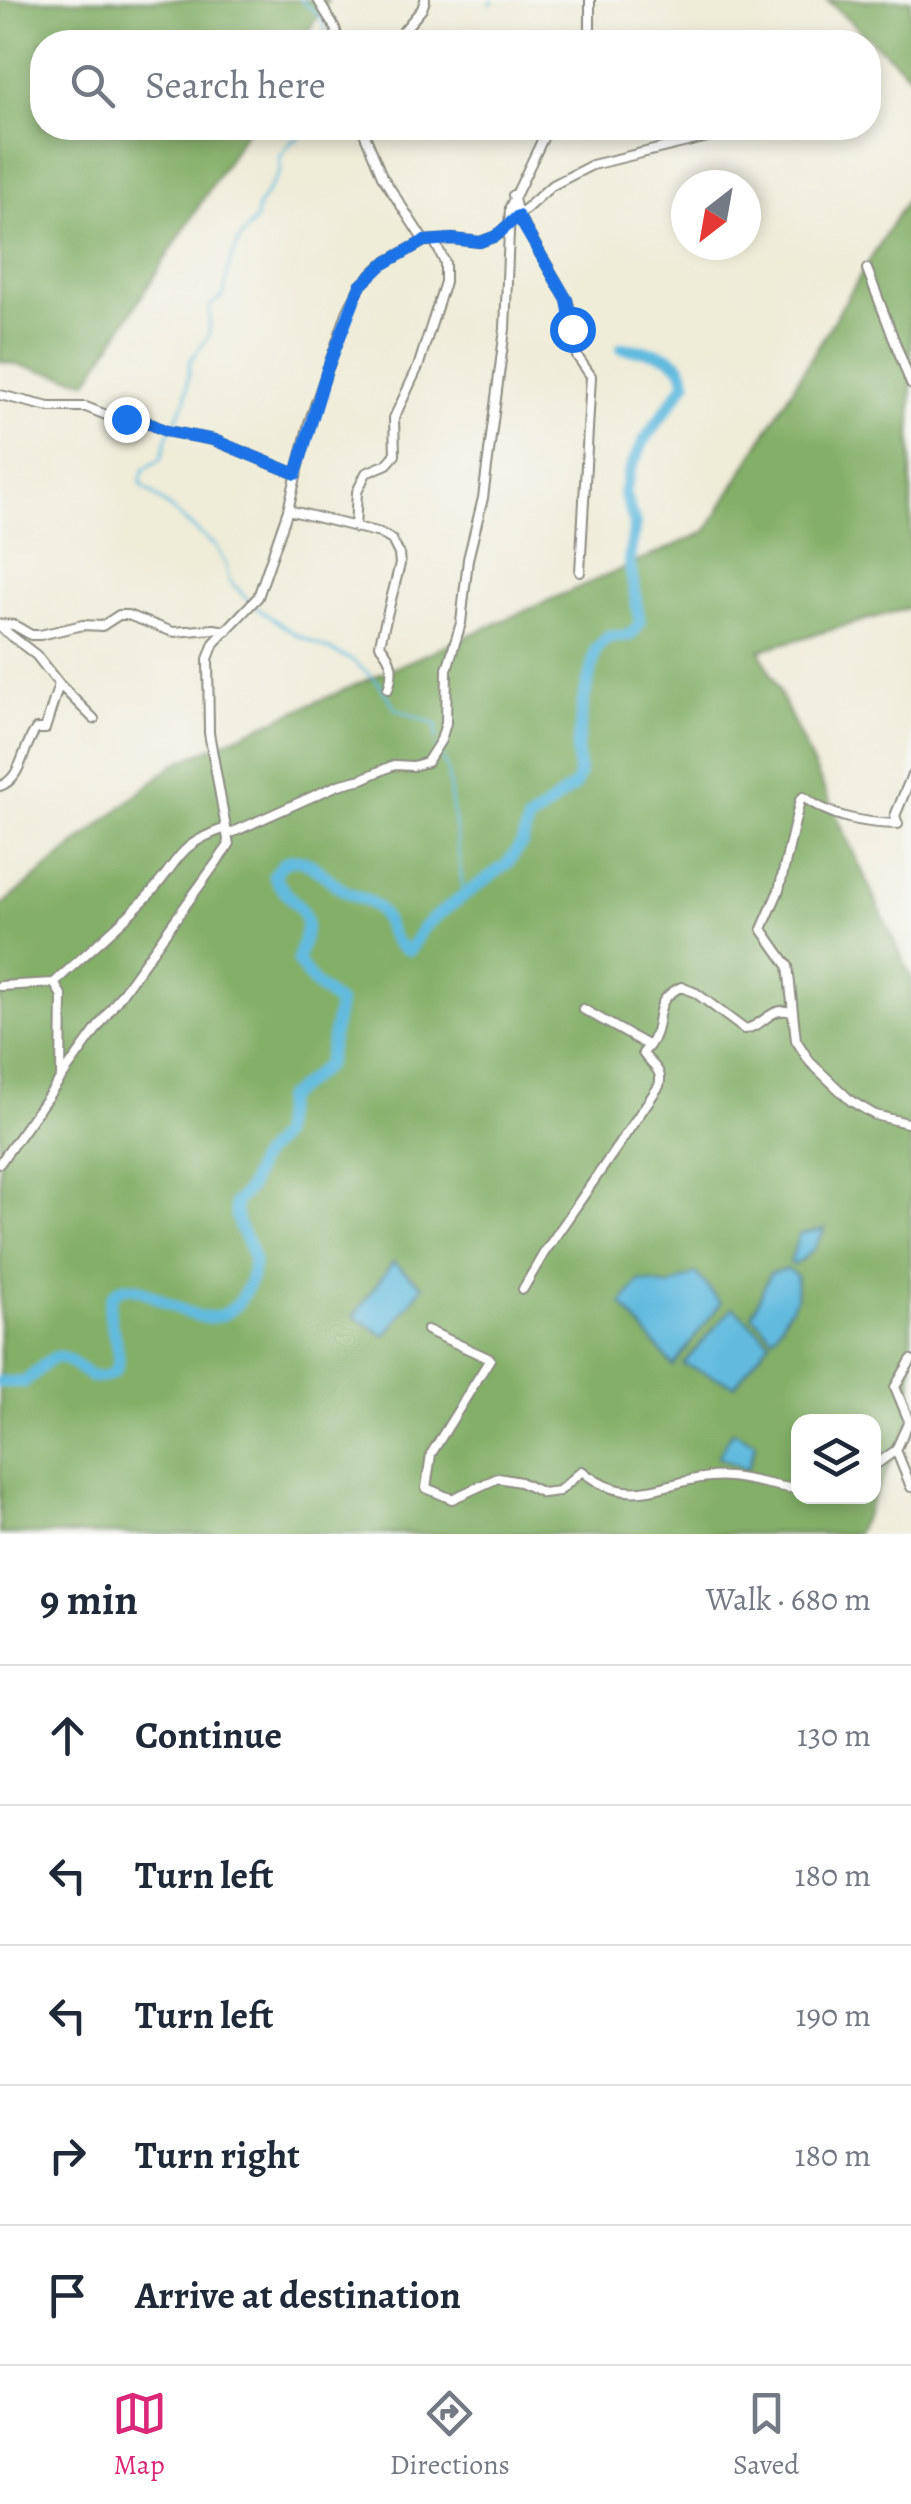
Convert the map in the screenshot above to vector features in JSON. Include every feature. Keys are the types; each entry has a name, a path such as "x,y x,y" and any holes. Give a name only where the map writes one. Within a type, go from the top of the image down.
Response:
{"street":[{"path":"318,0 336,30"},
{"path":"404,30 425,0"},
{"path":"590,0 590,30"},
{"path":"367,140 382,176 424,241"},
{"path":"0,986 54,983 148,896 179,853 202,836 227,831 394,764 413,766 427,762 446,723 447,669 461,623 468,559 484,498 506,329 513,195 542,140"},
{"path":"0,1163 229,845 209,733 208,659 214,643 258,597 288,510 309,423 360,286 382,265 424,241 480,242 496,236 551,186 592,165 695,140"},
{"path":"514,219 567,300 572,315 572,342 591,376 580,572"},
{"path":"355,528 357,492 366,473 387,464 395,455 394,418 418,368 446,282 445,263 434,240"},
{"path":"868,269 911,384"},
{"path":"0,396 144,421 166,431 214,440 296,474"},
{"path":"288,510 388,536 399,554 398,579 380,638 393,670 388,689"},
{"path":"0,625 14,624 31,635 40,635 84,625 102,626 128,614 173,632 227,631"},
{"path":"0,625 36,654 58,684 94,719"},
{"path":"0,786 8,784 18,773 22,754 36,730 45,729 58,684"},
{"path":"898,824 894,816 911,777"},
{"path":"911,828 860,822 800,800 779,890 762,930 788,966 796,1040 810,1062 851,1101 875,1115 911,1124"},
{"path":"54,983 62,996 61,1076"},
{"path":"523,1290 659,1086 662,1076 643,1053 658,1032 660,1005 681,987 696,993 744,1029 775,1012 790,1012"},
{"path":"583,1009 649,1046"},
{"path":"427,1330 490,1359 431,1454 426,1488 436,1493 452,1499 498,1478 543,1492 559,1490 582,1471 598,1484 626,1494 683,1481 729,1477 791,1488"},
{"path":"881,1461 896,1450 908,1422 896,1387 911,1360"},
{"path":"896,1450 911,1486"}],"green space":[{"path":"0,0 328,0 309,30 30,30 30,140 240,140 88,381 0,361"},
{"path":"827,0 911,0 911,76 881,49 881,30 860,30"},
{"path":"911,192 911,607 760,650 911,977 911,1420 881,1482 881,1414 791,1414 791,1504 870,1504 856,1534 0,1534 0,907 174,764 706,532"}],"water":[{"path":"825,1229 813,1250 795,1265 790,1263 799,1234"},
{"path":"393,1262 423,1286 385,1336 354,1316"},
{"path":"787,1269 797,1276 796,1298 773,1337 752,1315 770,1273"},
{"path":"696,1273 721,1303 673,1366 622,1304 639,1281 670,1286"},
{"path":"733,1307 770,1341 735,1385 683,1364"},
{"path":"732,1431 756,1443 747,1470 718,1457"}],"waterway":[{"path":"300,0 320,17 325,30"},
{"path":"490,5 493,0"},
{"path":"249,601 229,580 216,547 141,484 141,478 146,468 161,459 186,399 190,361 209,336 210,306 224,295 229,265 240,239 256,219 258,206 280,172 280,157 294,140"},
{"path":"0,1382 25,1382 57,1357 92,1377 109,1375 117,1368 110,1314 110,1301 117,1291 130,1287 181,1310 218,1316 235,1307 249,1283 253,1259 239,1226 235,1203 249,1188 258,1161 280,1136 285,1099 327,1065 339,1004 315,984 298,962 306,922 301,909 274,875 282,865 291,860 308,863 343,890 370,903 378,909 397,943 410,950 435,917 507,864 522,843 528,822 575,785 579,776 577,748 583,703 596,649 608,637 631,635 640,623 629,560 635,524 624,493 630,470 644,441 686,382 671,358 622,348"},
{"path":"255,607 297,635 352,660 378,682 396,709 437,725 436,740"},
{"path":"437,748 447,769 464,897"}],"route":[{"path":"126,419 214,440 296,474 327,370 360,286 382,265 424,241 480,242 496,236 518,216 567,300 572,329"}]}
